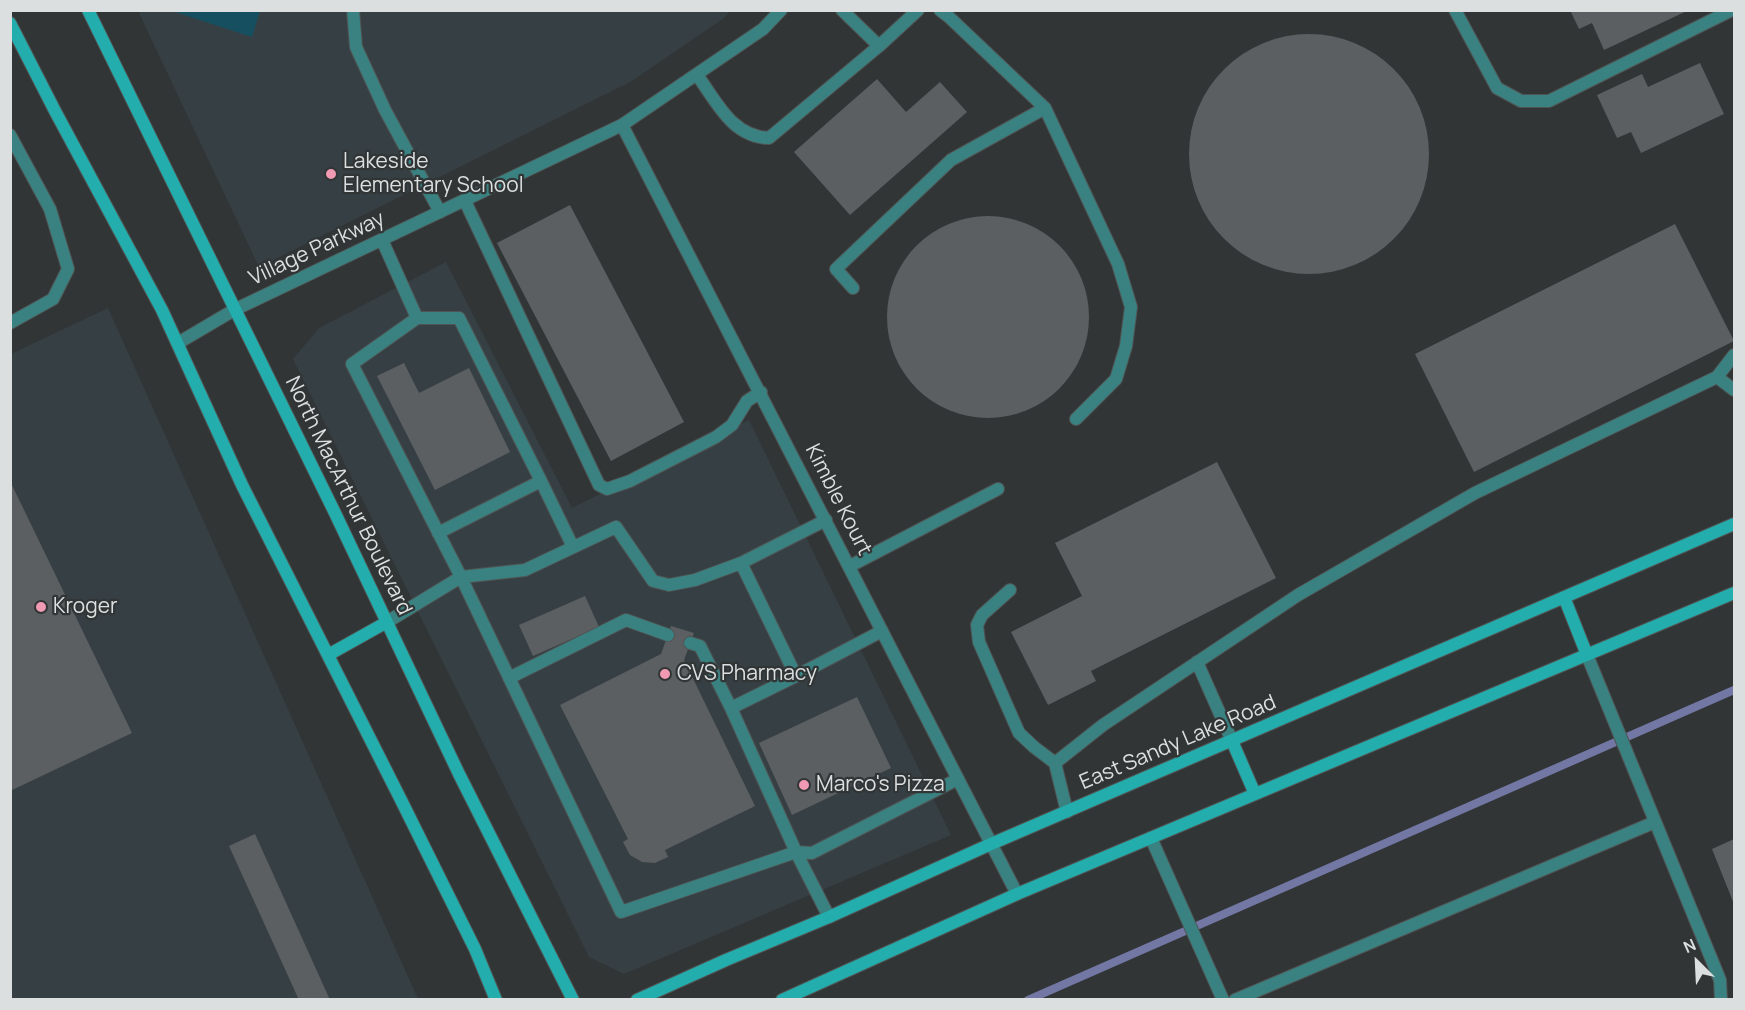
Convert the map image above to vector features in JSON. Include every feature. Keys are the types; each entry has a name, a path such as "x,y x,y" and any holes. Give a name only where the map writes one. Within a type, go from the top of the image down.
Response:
{"main road":[{"name":"North MacArthur Boulevard","path":"88,10 459,774 573,999"},
{"path":"10,23 178,343 242,485 470,939 496,999"},
{"name":"East Sandy Lake Road","path":"637,999 1734,524"},
{"path":"782,999 1017,894 1734,593"},
{"path":"1564,597 1587,656"},
{"path":"328,655 387,622"},
{"path":"1232,741 1255,794"}],"street":[{"path":"353,10 357,47 385,110 440,212"},
{"path":"842,10 879,46"},
{"path":"697,75 735,127 756,137 769,138 879,46 918,10"},
{"path":"940,10 1045,108 1118,264 1131,307 1126,346 1116,379 1076,419"},
{"path":"1455,10 1497,88 1521,101 1549,101 1732,10"},
{"name":"Village Parkway","path":"178,343 234,310 622,125 763,29 780,11"},
{"path":"853,288 836,269 951,160 1045,108"},
{"name":"Kimble Kourt","path":"622,125 1017,894"},
{"path":"10,135 50,209 68,269 53,299 10,323"},
{"path":"465,201 599,485 607,489 630,481 716,437 732,425 747,401 761,392"},
{"path":"382,240 417,318"},
{"path":"573,547 459,318 417,318 352,364 461,577 621,912 796,852 812,853 958,779"},
{"path":"1055,763 1103,725 1299,595 1475,493 1717,376 1734,355"},
{"path":"1717,376 1734,390"},
{"path":"438,533 541,481"},
{"path":"850,566 998,489"},
{"path":"387,622 461,577 525,570 616,527 653,581 669,585 695,580 741,563 826,520"},
{"path":"741,563 796,676"},
{"path":"1010,590 982,615 977,625 979,642 1019,733 1055,763 1067,812"},
{"path":"508,678 626,620 668,635"},
{"path":"731,708 882,631"},
{"path":"690,643 700,646 731,708 796,852 829,917"},
{"path":"1587,656 1720,980 1721,999"},
{"path":"1197,662 1232,741"},
{"path":"1235,999 1655,822"},
{"path":"1151,838 1223,999"}],"shaded area":[{"name":"Lakeside Elementary School","path":"138,11 730,11 724,18 632,81 259,267"},
{"path":"172,11 260,11 252,37"},
{"path":"446,262 572,508 749,420 951,835 624,974 589,957 293,359 319,328"},
{"path":"108,308 418,999 11,1000 11,354"}],"building":[{"path":"1570,10 1689,10 1604,50 1592,23 1579,29"},
{"path":"1297,34 1321,34 1344,39 1366,48 1394,69 1409,87 1420,108 1427,131 1429,154 1427,177 1420,200 1409,221 1394,239 1366,260 1344,269 1321,274 1297,274 1274,269 1252,260 1233,247 1216,230 1203,211 1194,189 1189,166 1189,142 1194,119 1203,97 1216,78 1233,61 1252,48 1274,39"},
{"path":"1700,63 1724,114 1641,153 1631,132 1617,138 1597,95 1642,74 1648,87"},
{"path":"877,79 906,112 940,82 967,112 850,215 794,152"},
{"path":"570,205 684,422 611,461 497,243"},
{"path":"978,216 998,216 1017,220 1036,228 1066,253 1077,269 1085,288 1089,317 1085,346 1077,365 1052,395 1036,406 1017,414 998,418 978,418 959,414 940,406 910,381 899,365 891,346 887,327 887,307 891,288 899,269 924,239 940,228 959,220"},
{"path":"1675,224 1734,341 1474,472 1415,354"},
{"path":"404,363 419,393 469,368 510,452 435,490 377,376"},
{"path":"1217,462 1276,578 1091,671 1096,681 1048,705 1011,632 1082,596 1055,543"},
{"name":"Kroger","path":"10,481 132,733 10,791"},
{"path":"585,596 599,627 533,656 519,625"},
{"name":"CVS Pharmacy","path":"671,626 694,633 684,660 755,806 665,850 668,857 655,863 642,862 630,855 623,842 628,839 560,705 661,654"},
{"path":"857,697 891,768 792,815 759,743"},
{"path":"255,834 330,1000 299,1000 229,846"},
{"path":"1734,839 1734,904 1712,849"}],"waterway":[{"path":"1028,1000 1734,690"}],"place":[{"name":"Lakeside Elementary School","path":"331,174"},
{"name":"Kroger","path":"41,607"},
{"name":"CVS Pharmacy","path":"665,674"},
{"name":"Marco's Pizza","path":"804,785"}]}
